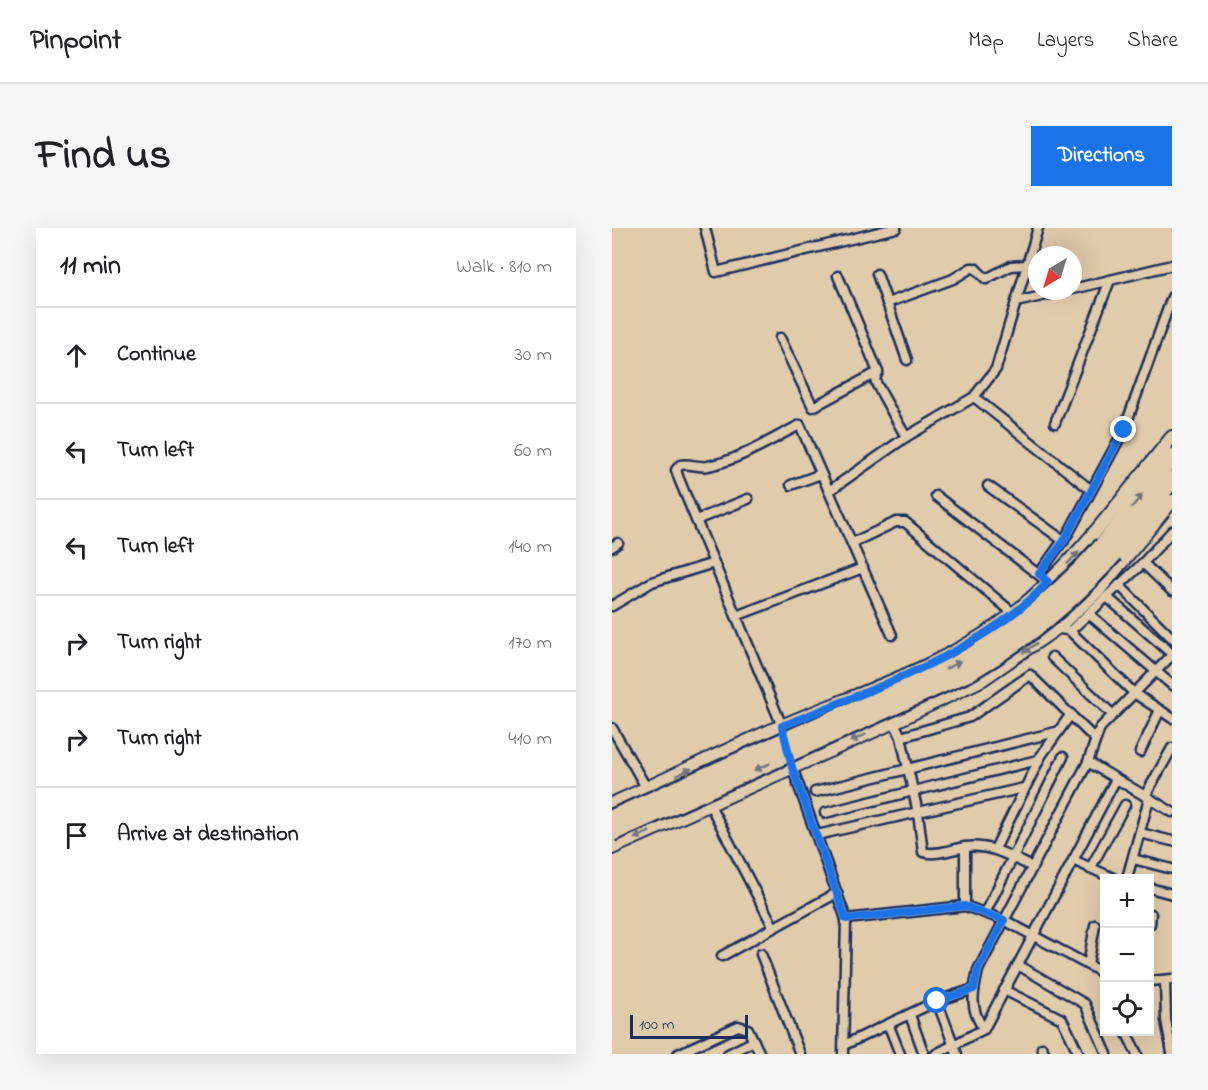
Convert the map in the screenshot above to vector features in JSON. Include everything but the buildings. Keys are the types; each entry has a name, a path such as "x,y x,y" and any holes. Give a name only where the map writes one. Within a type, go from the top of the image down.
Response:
{"highway":[{"path":"612,818 940,672 982,649 1029,617 1073,578 1103,545 1172,458"},
{"path":"612,833 946,685 990,661 1040,626 1083,588 1114,554 1172,480"}],"street":[{"path":"705,228 716,272 897,228"},
{"path":"829,491 906,437 974,397 996,369 1038,228"},
{"path":"887,303 953,279 971,268 975,268 986,279 1011,266 1027,265"},
{"path":"1082,287 1172,265"},
{"path":"877,274 907,360"},
{"path":"838,276 878,372 875,379 877,386 906,437"},
{"path":"1055,423 1110,280"},
{"path":"1044,578 1124,430 1172,297"},
{"path":"1016,302 1028,299"},
{"path":"780,338 813,407 878,372"},
{"path":"974,397 1092,490"},
{"path":"892,634 800,424 756,448 706,467 694,464 680,465 676,470 782,726 792,767 846,919 843,1050 937,1001 974,989"},
{"path":"612,804 782,726 925,665 1013,613 1044,578 1084,546 1172,437"},
{"path":"791,485 821,474"},
{"path":"988,486 1064,541"},
{"path":"936,496 1044,578"},
{"path":"696,520 748,499"},
{"path":"612,848 894,722 983,679 1057,628 1099,590 1172,501"},
{"path":"852,543 896,522 905,522 1013,613"},
{"path":"1070,632 1143,563 1172,531"},
{"path":"1165,538 1172,545"},
{"path":"612,606 652,582 714,563"},
{"path":"1143,563 1172,591"},
{"path":"736,616 863,568"},
{"path":"1119,585 1172,638"},
{"path":"984,1029 973,1012 978,970 1088,762 1100,728 1172,654 1107,597"},
{"path":"1089,614 1172,685"},
{"path":"1057,628 1070,632 1134,693 1172,718"},
{"path":"1052,657 1113,715"},
{"path":"901,737 970,717 1030,675 1095,739"},
{"path":"1140,752 1160,710"},
{"path":"995,849 1041,757 1056,732 1071,714"},
{"path":"894,722 901,737 918,813 923,852 930,854 965,847 995,849 1032,867"},
{"path":"612,728 647,789"},
{"path":"815,792 1056,732"},
{"path":"1128,874 1147,797 1172,748"},
{"path":"825,813 1038,760 1041,757"},
{"path":"985,913 1063,757"},
{"path":"1088,762 1172,812"},
{"path":"936,1054 955,1050 984,1029 1116,779"},
{"path":"817,835 1024,788"},
{"path":"710,805 774,928"},
{"path":"1090,869 1125,805"},
{"path":"1140,833 1172,841"},
{"path":"965,847 965,906"},
{"path":"1133,859 1172,869"},
{"path":"1073,860 1102,874"},
{"path":"1154,889 1172,894"},
{"path":"722,956 837,893"},
{"path":"846,919 965,906 1004,920 1100,972"},
{"path":"1088,965 1095,925"},
{"path":"761,954 800,1054"},
{"path":"1018,965 1085,1004 1107,1054"},
{"path":"1154,980 1170,977 1166,1020 1172,1053"},
{"path":"1004,990 1062,1019 1079,1054"},
{"path":"937,1001 955,1050"},
{"path":"910,1015 924,1054"},
{"path":"678,1054 738,1026 748,1029 760,1054"},
{"path":"889,1026 900,1054"},
{"path":"1128,1036 1137,1054"},
{"path":"728,1054 754,1041"}],"route":[{"path":"937,1001 974,989 978,970 1004,920 965,906 846,919 792,767 782,726 925,665 1000,623 1045,586 1048,582 1039,574 1064,541 1124,430"}]}
